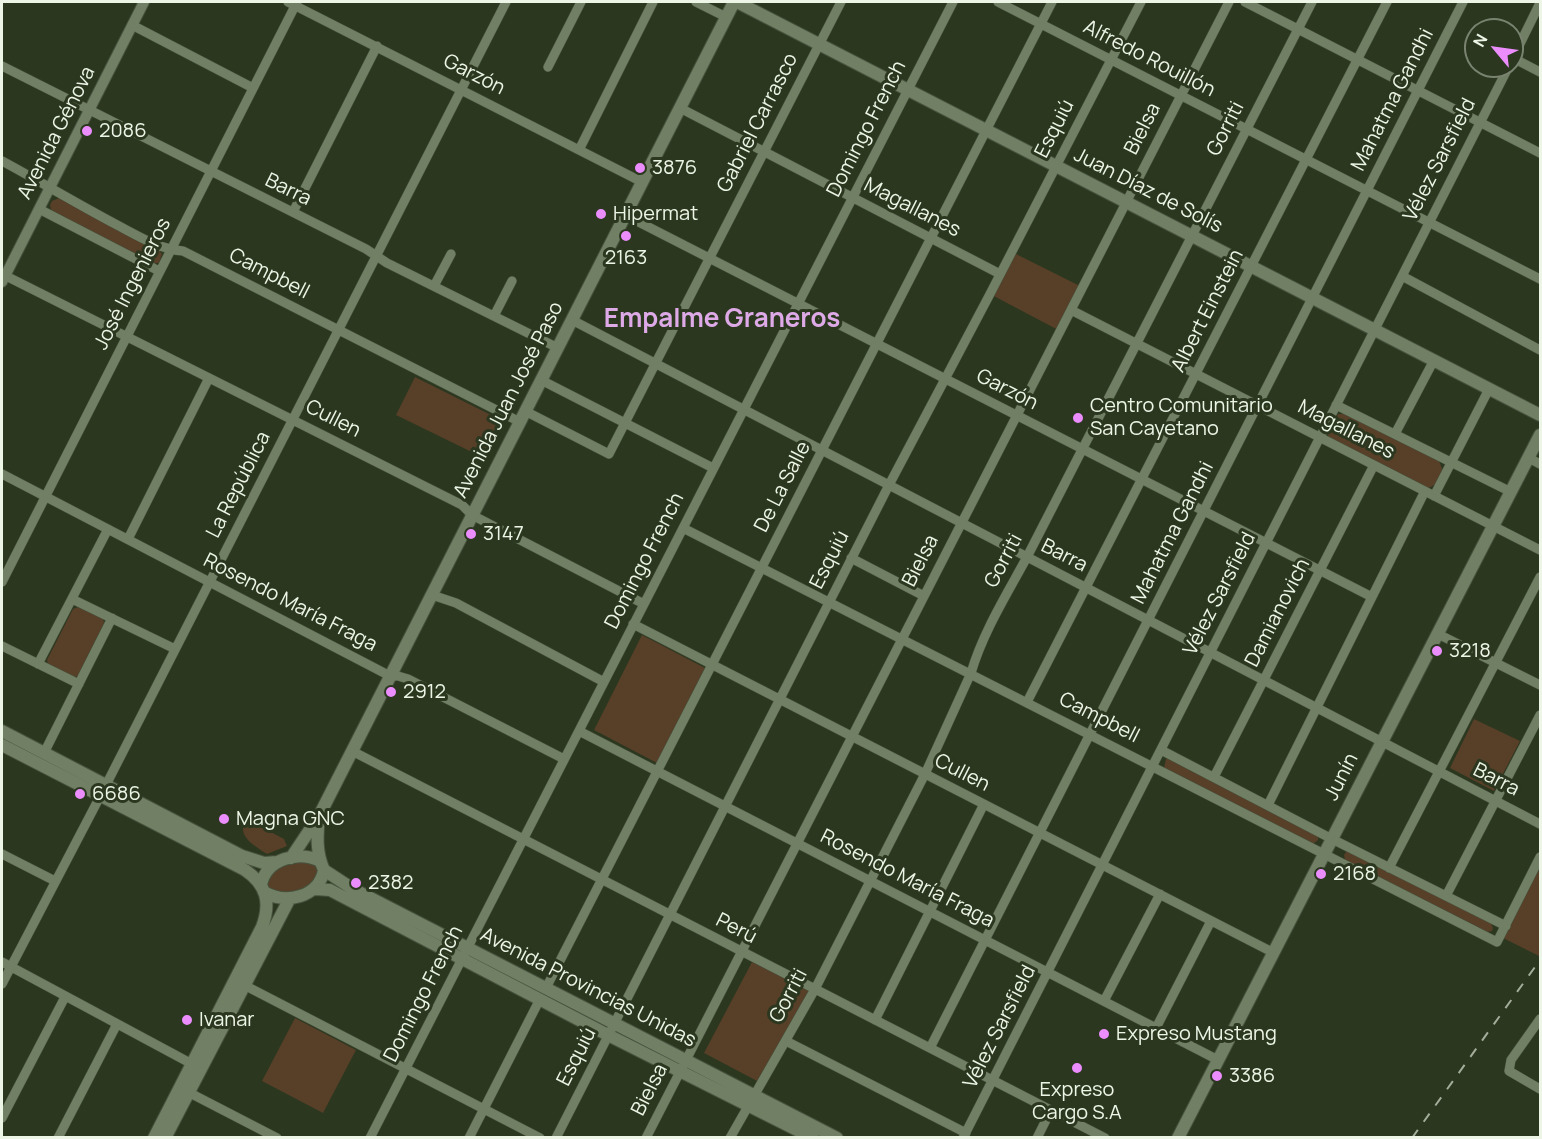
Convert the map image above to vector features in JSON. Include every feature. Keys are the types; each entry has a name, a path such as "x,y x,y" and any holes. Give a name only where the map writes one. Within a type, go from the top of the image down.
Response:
{"main road":[{"name":"Avenida Juan José Paso","path":"291,858 319,816 726,17 736,2"},
{"name":"Juan Díaz de Solís","path":"736,2 1540,416"},
{"name":"Junín","path":"1178,1137 1540,435"},
{"path":"2,731 44,753 103,791 245,870 255,877 262,889 268,904 262,927 192,1064 165,1137"},
{"path":"2,745 251,860 277,862 302,855 322,866 323,877 315,889 290,898 276,898 262,889"},
{"name":"Avenida Juan José Paso","path":"319,816 317,845 322,866"},
{"path":"262,889 266,871 277,862"},
{"name":"Avenida Provincias Unidas","path":"322,866 353,889 465,953 682,1066 837,1137"},
{"name":"Avenida Provincias Unidas","path":"315,889 330,890 465,953"},
{"path":"154,1137 244,986 290,898"},
{"name":"Avenida Provincias Unidas","path":"752,1100 813,1137"}],"street":[{"name":"Avenida Génova","path":"3,277 144,2"},
{"name":"La República","path":"2,984 6,965 55,881 103,791 506,2"},
{"path":"548,68 582,2"},
{"path":"579,150 653,2"},
{"path":"696,2 726,17"},
{"name":"Gabriel Carrasco","path":"609,454 841,2"},
{"name":"Domingo French","path":"370,1137 953,2"},
{"name":"Alfredo Rouillón","path":"998,2 1540,279"},
{"name":"De La Salle","path":"469,1137 1052,2"},
{"name":"Esquiú","path":"556,1137 851,558 1141,2"},
{"name":"Bielsa","path":"646,1137 1229,2"},
{"path":"1245,2 1540,153"},
{"name":"Gorriti","path":"730,1137 814,989 925,774 989,628 1312,2"},
{"name":"Albert Einstein","path":"1028,702 1387,2"},
{"name":"Mahatma Gandhi","path":"930,1048 1464,2"},
{"name":"Garzón","path":"293,3 642,182"},
{"name":"José Ingenieros","path":"2,582 6,563 45,497 253,87 293,3"},
{"path":"1524,35 1540,3"},
{"path":"132,25 253,87"},
{"path":"293,212 377,46"},
{"path":"1524,65 1540,72"},
{"name":"Barra","path":"2,66 90,108 558,348"},
{"name":"Vélez Sarsfield","path":"965,1135 1503,78"},
{"name":"Magallanes","path":"680,108 1000,274"},
{"name":"Campbell","path":"2,161 63,197 163,249 183,251 338,330 522,417 609,454"},
{"path":"39,209 159,271"},
{"name":"Garzón","path":"625,215 1372,597"},
{"path":"434,286 451,254"},
{"path":"1402,276 1540,350"},
{"name":"Cullen","path":"3,277 127,335 462,505 472,514 644,604"},
{"path":"494,316 512,281"},
{"name":"Magallanes","path":"1071,310 1540,550"},
{"name":"Barra","path":"572,320 1540,824"},
{"path":"1395,434 1434,360"},
{"path":"128,540 209,378"},
{"path":"541,380 713,468"},
{"path":"1434,496 1490,389"},
{"path":"1336,405 1511,492"},
{"path":"1528,458 1540,464"},
{"name":"Damianovich","path":"1214,777 1374,465"},
{"name":"Rosendo María Fraga","path":"2,474 390,676 408,680 564,759"},
{"path":"1268,805 1425,491"},
{"name":"Campbell","path":"683,528 1497,942 1506,926 1161,750"},
{"path":"38,664 108,529"},
{"path":"851,558 924,596"},
{"path":"1389,868 1540,577"},
{"path":"432,595 456,603 604,682"},
{"path":"72,599 175,649"},
{"path":"44,753 112,618"},
{"name":"Cullen","path":"633,624 1274,953"},
{"path":"1438,634 1540,685"},
{"path":"2,646 79,684"},
{"path":"1446,896 1540,715"},
{"name":"Rosendo María Fraga","path":"579,731 1218,1060"},
{"name":"Perú","path":"352,752 1105,1137"},
{"path":"875,1020 984,804"},
{"path":"2,854 55,881"},
{"path":"1506,926 1540,857"},
{"path":"1104,1001 1160,894"},
{"path":"1156,1028 1211,921"},
{"path":"6,965 192,1064"},
{"path":"244,986 540,1137"},
{"path":"2,1118 65,997"},
{"path":"1540,1019 1511,1060 1509,1071 1540,1089"},
{"path":"58,1137 117,1024"},
{"path":"786,1041 965,1135"},
{"path":"185,1088 277,1137"},
{"path":"1037,1137 1051,1110"}],"shaded area":[{"path":"59,198 158,249 162,254 159,263 151,264 52,213 50,205 52,201"},
{"path":"1012,252 1082,287 1060,331 990,294"},
{"path":"415,377 503,421 484,458 396,415"},
{"path":"1338,414 1346,414 1439,461 1443,471 1436,484 1427,489 1329,438 1327,433"},
{"path":"78,607 103,618 104,623 78,676 74,677 48,664 47,660 73,609"},
{"path":"642,635 705,668 657,763 594,730"},
{"path":"1474,719 1520,741 1494,791 1450,768"},
{"path":"1166,759 1170,759 1318,836 1318,840 1313,844 1164,768"},
{"path":"246,821 284,839 287,846 267,854 245,836 243,826"},
{"path":"1346,852 1491,923 1492,931 1487,932 1345,860"},
{"path":"301,861 316,864 319,871 312,885 284,892 268,888 268,881 273,872 283,866"},
{"path":"1540,863 1540,954 1539,956 1503,938"},
{"path":"752,962 809,990 759,1082 704,1053"},
{"path":"295,1018 356,1050 323,1113 262,1081"}],"railway":[{"path":"1412,1138 1540,960"}],"place":[{"name":"2086","path":"87,131"},
{"name":"3876","path":"640,168"},
{"name":"Hipermat","path":"601,214"},
{"name":"2163","path":"626,236"},
{"name":"Centro Comunitario San Cayetano","path":"1078,418"},
{"name":"3147","path":"471,534"},
{"name":"3218","path":"1437,651"},
{"name":"2912","path":"391,692"},
{"name":"6686","path":"80,794"},
{"name":"Magna GNC","path":"224,819"},
{"name":"2168","path":"1321,874"},
{"name":"2382","path":"356,883"},
{"name":"Ivanar","path":"187,1020"},
{"name":"Expreso Mustang","path":"1104,1034"},
{"name":"Expreso Cargo S.A","path":"1077,1068"},
{"name":"3386","path":"1217,1076"}],"district":[{"name":"Empalme Graneros","path":"722,320"}]}
